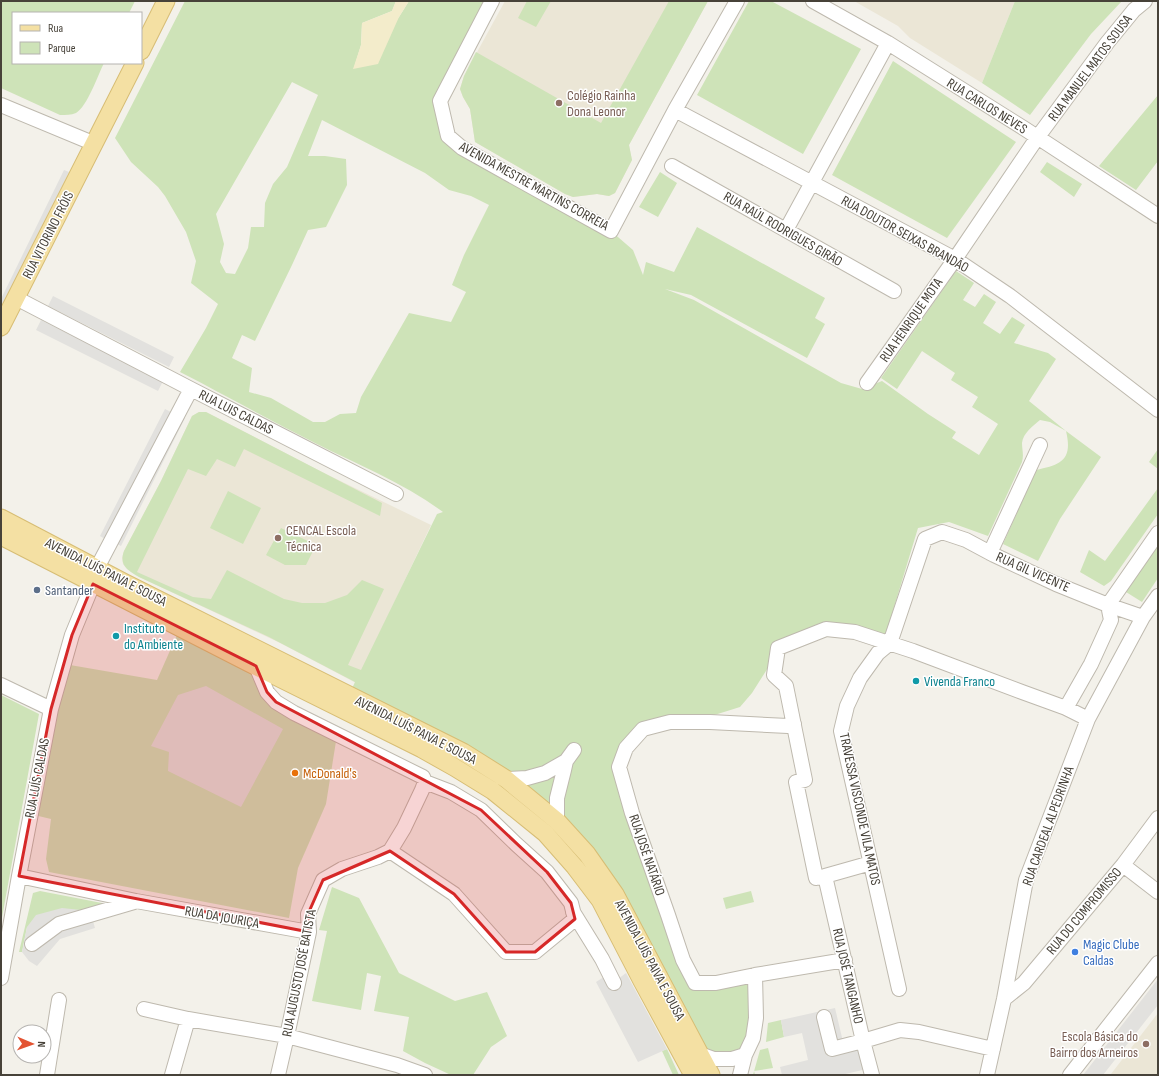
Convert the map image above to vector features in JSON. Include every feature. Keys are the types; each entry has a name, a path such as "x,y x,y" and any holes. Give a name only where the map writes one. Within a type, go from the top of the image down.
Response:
{"main road":[{"path":"142,49 166,1"},
{"name":"RUA VITORINO FRÓIS","path":"1,327 135,64"},
{"name":"AVENIDA LUÍS PAIVA E SOUSA","path":"1,518 95,576 256,666 422,749 493,791 545,833 575,867 600,900 693,1075"},
{"name":"AVENIDA LUÍS PAIVA E SOUSA","path":"1,536 95,576 132,586 463,752 506,779 557,821 587,854 616,894 712,1075"}],"street":[{"name":"AVENIDA MESTRE MARTINS CORREIA","path":"492,1 440,101 448,136 462,148 611,231 675,110"},
{"path":"675,110 737,1"},
{"name":"RUA CARLOS NEVES","path":"813,1 888,43 1158,216"},
{"name":"RUA MANUEL MATOS SOUSA","path":"1037,138 1107,43 1134,10 1145,1"},
{"path":"786,230 888,43"},
{"path":"1,105 95,144"},
{"name":"RUA DOUTOR SEIXAS BRANDÃO","path":"675,110 955,258 1010,296 1158,410"},
{"name":"RUA HENRIQUE MOTA","path":"867,383 1037,138"},
{"name":"RUA RAÚL RODRIGUES GIRÃO","path":"672,166 894,291"},
{"path":"16,298 191,389"},
{"name":"RUA LUIS CALDAS","path":"95,576 191,389 396,494"},
{"path":"990,553 1040,445"},
{"name":"RUA GIL VICENTE","path":"890,643 925,539 942,532 966,540 1056,584 1143,618"},
{"path":"1066,708 1091,664 1111,620 1108,605 1158,533"},
{"name":"RUA LUÍS CALDAS","path":"1,978 18,876 51,709 72,635 95,576"},
{"name":"RUA CARDEAL ALPEDRINHA","path":"987,1075 1004,999 1026,880 1088,719 1143,618 1158,596"},
{"path":"871,863 816,878 796,782 805,780 794,724 786,686 774,675 778,648 826,629 855,632 913,651 1066,708 1088,719"},
{"name":"TRAVESSA VISCONDE VILA MATOS","path":"890,643 878,652 860,678 847,706 841,731 899,989"},
{"path":"256,666 267,692 276,702 294,713 423,777 425,782 451,792 481,810 547,872 571,903 574,916 602,959 614,983"},
{"path":"1,685 51,709"},
{"name":"RUA JOSÉ NATÁRIO","path":"794,724 788,726 710,722 670,722 643,729 626,748 619,767 632,813 683,960 694,983 716,983 845,960"},
{"path":"506,779 527,778 545,773 570,755 557,798 557,821"},
{"path":"425,782 404,828 390,850 454,894 506,952 535,952 574,916"},
{"name":"RUA DO COMPROMISSO","path":"1004,999 1024,983 1123,865 1158,818"},
{"name":"RUA AUGUSTO JOSÉ BATISTA","path":"278,1075 309,932 308,914 323,880 342,869 378,857 390,850"},
{"path":"1123,865 1158,892"},
{"name":"RUA DA JOURIÇA","path":"18,876 136,901 309,932"},
{"name":"RUA JOSÉ TANGANHO","path":"825,876 872,1075"},
{"name":"RUA DA JOURIÇA","path":"32,944 60,924 136,901"},
{"path":"1070,1075 1158,963"},
{"path":"740,1075 745,1055 753,1038 756,1018 755,975"},
{"path":"47,1075 59,1000"},
{"path":"144,1009 188,1019 287,1036 390,1063 425,1075"},
{"path":"824,1017 832,1049 863,1042 900,1030 918,1032 993,1049"},
{"path":"172,1075 188,1019"},
{"path":"700,1054 714,1059 732,1059 745,1055"}],"highlighted area":[{"path":"93,584 256,666 267,692 276,702 481,810 547,872 571,903 575,919 535,952 506,952 454,894 390,851 323,880 308,914 309,932 19,876 51,709 72,635"}],"shaded area":[{"name":"Colégio Rainha Dona Leonor","path":"505,1 708,1 629,145 632,160 615,193 609,196 597,194 573,197 565,194 475,142 470,109 460,89 464,76"},
{"path":"854,1 1015,1 982,83 910,38 898,26"},
{"path":"64,170 69,172 1,310 1,299"},
{"path":"53,296 174,357 169,367 48,306"},
{"path":"41,320 163,381 158,391 36,330"},
{"path":"165,409 171,412 105,539 100,536"},
{"name":"CENCAL Escola Técnica","path":"199,412 206,412 322,472 431,525 356,683 280,643 139,577 127,569 123,564 122,558 124,551 161,481 192,416"},
{"path":"181,416 185,418 121,546 117,544"},
{"path":"206,686 283,729 241,807 168,771 169,752 151,746 178,695"},
{"path":"62,908 90,911 95,928 60,939 37,966 29,961 22,952 27,927 36,915"},
{"path":"613,971 618,979 626,973 667,1049 638,1062 596,982"},
{"path":"1158,979 1158,1005 1103,1075 1083,1075"},
{"path":"835,1008 844,1046 863,1041 871,1068 841,1075 782,1075 780,1067 808,1060 802,1033 784,1037 781,1020"},
{"name":"Escola Básica do Bairro dos Arneiros","path":"1158,1013 1158,1075 1110,1075 1111,1074"}],"green space":[{"path":"1,1 135,1 130,12 12,12 12,64 104,64 88,98 80,110 76,113 70,115 60,115 1,88"},
{"path":"185,1 396,1 392,11 362,23 361,45 354,68 399,17 409,1 493,1 440,101 448,136 611,231 633,250 643,275 646,262 674,272 697,227 825,298 815,318 825,324 807,358 691,295 665,289 694,300 841,383 862,389 882,381 956,432 952,438 979,455 998,424 972,407 978,397 951,380 955,373 922,351 897,389 881,378 956,271 974,283 963,300 975,307 984,294 996,302 983,323 1000,334 1012,317 1025,325 1014,343 1048,353 1056,359 1029,401 1066,431 1050,422 1040,420 1026,433 1022,443 1022,462 988,536 949,522 918,528 885,637 803,634 781,647 752,693 740,707 708,717 670,722 633,741 622,773 684,960 702,980 755,975 745,1055 700,1054 615,894 506,779 349,695 355,682 269,637 139,577 125,567 123,564 124,551 161,481 192,416 199,412 206,412 382,503 380,516 244,449 235,467 217,459 206,476 188,469 137,572 193,597 211,599 227,570 284,599 302,603 325,603 347,595 362,580 384,589 348,665 361,670 437,514 443,512 397,483 298,434 180,372 206,328 218,304 191,283 196,261 186,232 165,196 158,187 131,162 115,138","holes":["292,82 318,95 287,167 273,184 265,203 264,227 251,227 248,248 235,274 226,273 220,262 224,244 216,214","322,120 425,173 449,190 471,196 489,205 464,255 452,285 466,292 451,322 409,313 361,397 356,413 340,414 325,422 313,422 271,398 249,392 252,368 232,358 242,335 255,341 308,230 326,227 347,185 346,159 325,156 308,156"]},
{"path":"527,1 551,1 536,27 518,18"},
{"path":"669,1 708,1 629,145 632,160 615,193 609,196 597,194 573,197 565,194 475,142 470,109 460,89 464,76 476,52 601,123"},
{"path":"749,1 771,1 861,49 803,154 697,95"},
{"path":"1015,1 1122,1 1091,34 1030,115 982,83"},
{"path":"893,61 1016,142 947,238 832,175"},
{"path":"1158,95 1158,161 1136,190 1099,166"},
{"path":"1047,162 1082,184 1074,197 1040,172"},
{"path":"660,172 677,183 658,217 639,207"},
{"path":"1066,431 1101,457 1060,519 1038,561 1003,544 1036,470 1052,466 1063,460 1068,449"},
{"path":"1158,449 1158,469 1149,462"},
{"path":"1158,488 1158,514 1111,581 1104,586 1080,572 1089,550 1105,561"},
{"path":"228,491 261,508 243,544 210,528"},
{"path":"281,528 316,545 306,565 285,565 266,555"},
{"path":"1158,544 1158,578 1142,602 1126,592"},
{"path":"180,628 256,666 267,692 337,735 326,804 298,868 289,918 49,872 46,859 51,819 30,814 51,709 70,665 157,680"},
{"path":"1,695 39,714 1,923"},
{"path":"332,887 359,898 399,973 455,1001 487,992 507,1036 491,1047 473,1075 451,1075 403,1051 409,1017 374,1011 381,976 367,973 361,1010 312,1001 327,931 319,930"},
{"path":"40,891 102,903 103,912 27,927 22,952 19,952 33,893"},
{"path":"751,891 754,902 726,909 723,898"},
{"path":"781,1020 784,1037 766,1042 768,1023"},
{"path":"768,1048 773,1068 754,1071 760,1050"},
{"path":"667,1049 679,1075 673,1075 662,1051"}],"sand":[{"path":"396,1 409,1 399,17 378,64 353,69 361,45 362,23 392,11"}],"place":[{"name":"Colégio Rainha Dona Leonor","path":"559,103"},
{"name":"CENCAL Escola Técnica","path":"278,538"},
{"name":"Santander","path":"37,590"},
{"name":"Instituto do Ambiente","path":"116,636"},
{"name":"Vivenda Franco","path":"916,681"},
{"name":"McDonald's","path":"295,773"},
{"name":"Magic Clube Caldas","path":"1075,952"},
{"name":"Escola Básica do Bairro dos Arneiros","path":"1146,1044"}]}
